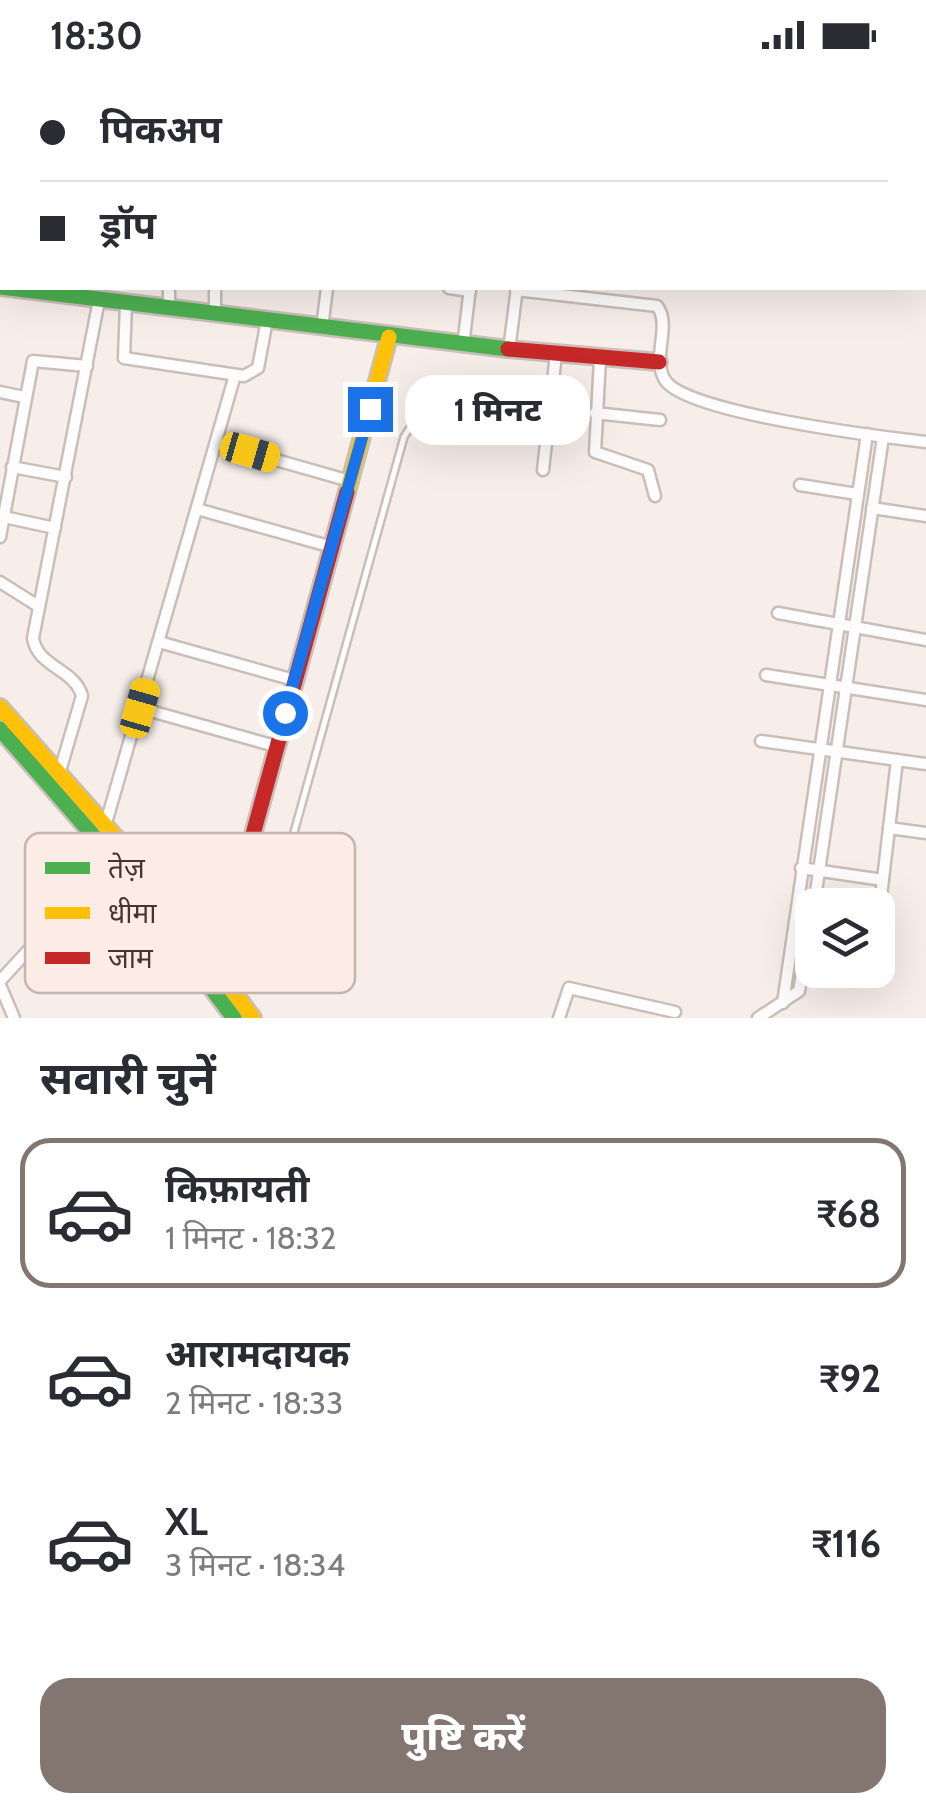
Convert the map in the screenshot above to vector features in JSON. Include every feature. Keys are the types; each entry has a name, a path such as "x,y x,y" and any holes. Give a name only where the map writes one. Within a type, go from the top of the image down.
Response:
{"street":[{"path":"16,290 464,346 658,362"},
{"path":"169,290 170,309"},
{"path":"215,290 215,314"},
{"path":"322,328 326,290"},
{"path":"464,346 470,290"},
{"path":"509,350 516,290"},
{"path":"560,291 656,306 662,315 658,362 673,389 700,402 867,434 924,440"},
{"path":"60,771 82,696 78,684 35,650 38,606 99,300"},
{"path":"126,304 124,358 235,374 256,373 267,320"},
{"path":"252,833 389,337"},
{"path":"543,470 556,354"},
{"path":"600,358 595,452 648,470 655,496"},
{"path":"0,537 24,397 36,359 87,366"},
{"path":"104,833 235,374"},
{"path":"0,392 24,397"},
{"path":"595,412 660,420"},
{"path":"783,1003 867,434"},
{"path":"816,888 883,436"},
{"path":"216,443 350,481"},
{"path":"12,466 66,476"},
{"path":"800,485 857,494"},
{"path":"197,508 332,547"},
{"path":"872,508 926,516"},
{"path":"4,517 56,528"},
{"path":"0,582 38,606"},
{"path":"778,613 926,640"},
{"path":"159,642 294,680"},
{"path":"766,675 926,700"},
{"path":"0,707 111,833"},
{"path":"140,708 276,746"},
{"path":"0,729 91,833"},
{"path":"761,741 926,764"},
{"path":"882,888 897,760"},
{"path":"889,828 926,833"},
{"path":"801,868 883,880"},
{"path":"14,1018 0,983 25,955"},
{"path":"559,1018 570,988 675,1012"},
{"path":"758,1018 800,988"},
{"path":"215,993 234,1018"},
{"path":"235,994 254,1018"}],"lane":[{"path":"295,833 404,437 409,429 420,425 492,435"}],"traffic: fast":[{"path":"25,290 508,349"},
{"path":"0,729 91,833"},
{"path":"215,993 234,1018"}],"traffic: slow":[{"path":"347,492 389,337"},
{"path":"0,707 112,833"},
{"path":"234,993 253,1018"}],"traffic: jam":[{"path":"508,349 659,362"},
{"path":"253,833 347,492"}],"route":[{"path":"285,713 370,409"}]}
